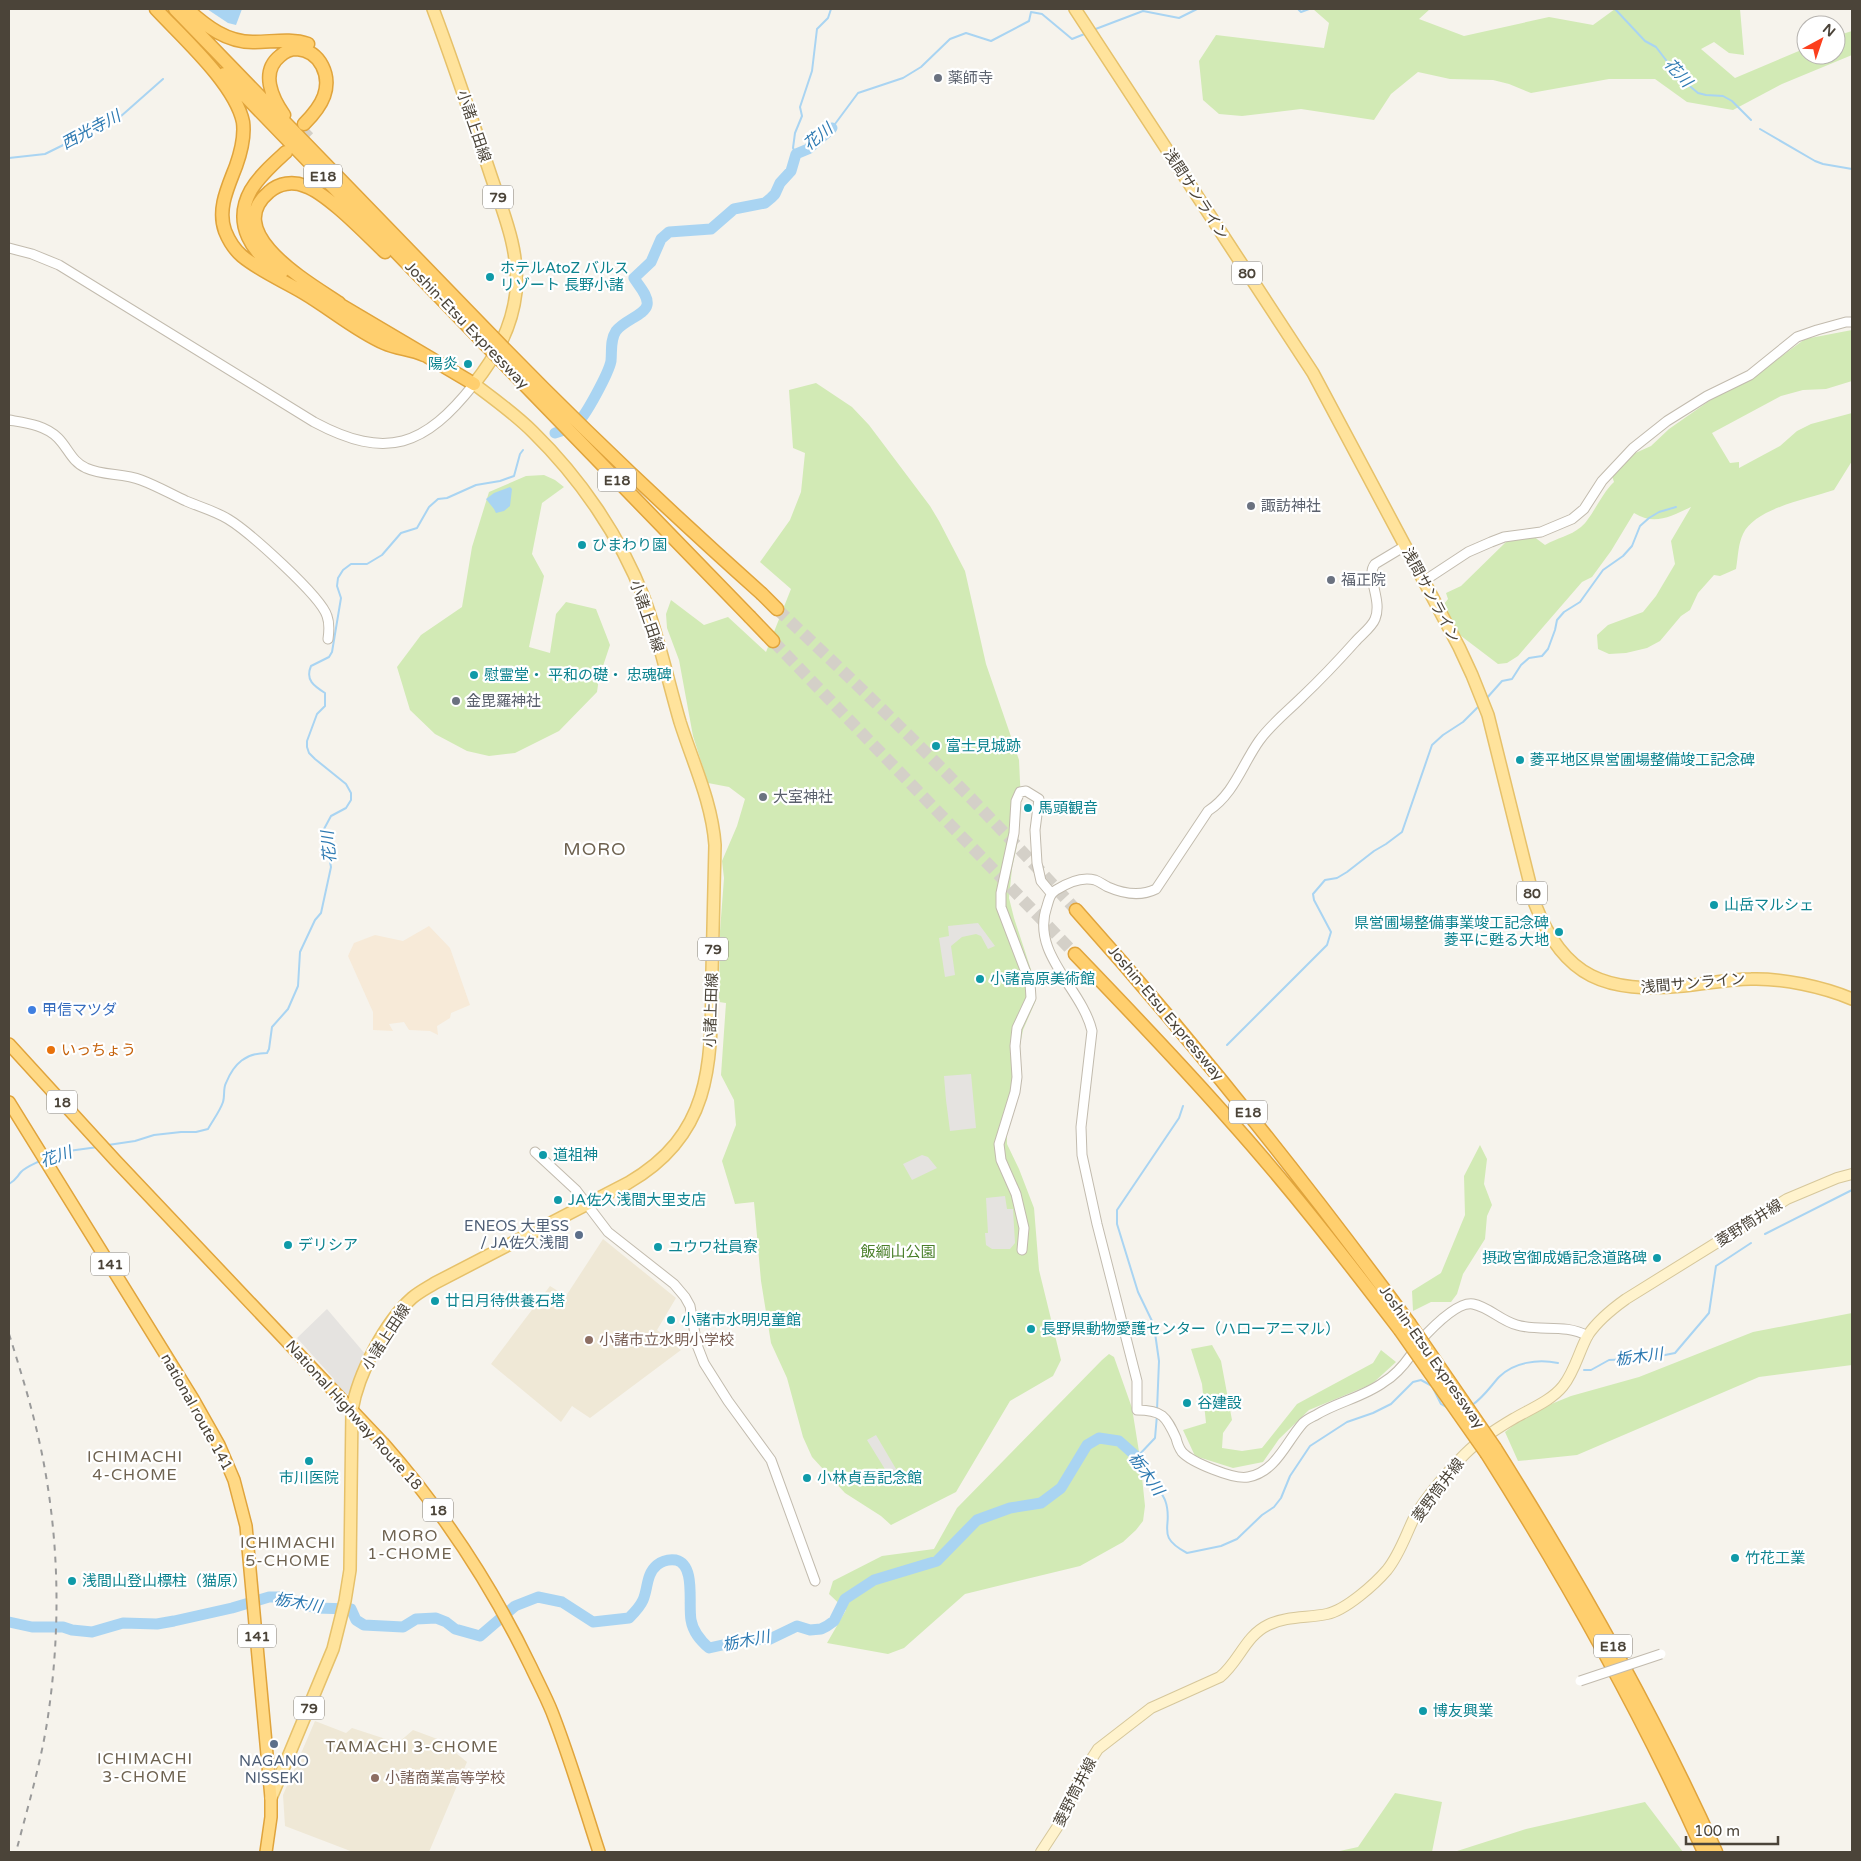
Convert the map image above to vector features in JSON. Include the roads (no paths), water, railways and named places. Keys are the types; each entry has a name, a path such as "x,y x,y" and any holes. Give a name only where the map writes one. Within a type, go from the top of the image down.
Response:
{"highway":[{"path":"156,9 213,70 240,112 244,129 242,146 224,198 222,215 228,239 249,261 380,341 424,354"},
{"name":"Joshin-Etsu Expressway","path":"161,9 465,323 488,340 777,608"},
{"name":"Joshin-Etsu Expressway","path":"175,9 381,222 488,340 773,641"},
{"path":"186,9 208,26 231,39 244,42 298,41 313,46 324,55 331,67 333,89 325,109 306,127 324,96 326,76 322,64 314,56 304,51 293,50 282,53 271,66 269,78 274,99 289,121 381,222"},
{"path":"273,276 246,249 239,232 237,215 240,197 248,182 260,167 283,149 247,198 244,222 249,239 258,253 270,264 297,281 392,333 474,384"},
{"path":"339,303 278,258 260,238 256,223 257,209 264,197 275,188 288,183 304,185 320,194 465,323"},
{"name":"Joshin-Etsu Expressway","path":"1076,910 1145,988 1240,1102 1345,1237 1491,1451 1563,1557 1620,1659 1675,1765 1716,1852"},
{"name":"Joshin-Etsu Expressway","path":"1075,954 1158,1040 1229,1118 1405,1327"},
{"name":"National Highway Route 18","path":"9,1044 115,1160 352,1410 408,1471 441,1514 518,1640 552,1711 600,1852"},
{"name":"national route 141","path":"9,1102 194,1399 220,1445 234,1480 246,1526 271,1798 271,1817 266,1852"},
{"name":"Joshin-Etsu Expressway","path":"1491,1451 1610,1663 1665,1769 1704,1852"}],"main road":[{"name":"小諸上田線","path":"271,1798 328,1663 342,1617 350,1570 352,1410 358,1386 369,1359 399,1312 413,1297 435,1283 634,1180 658,1162 685,1130 701,1096 709,1062 712,1032 715,846 713,824 644,599 618,543 585,493 550,449 517,418 474,384 494,357 506,332 515,298 516,265 507,222 432,9"},
{"name":"浅間サンライン","path":"1074,9 1313,373 1472,675 1488,715 1535,904 1551,940 1566,958 1580,970 1597,979 1633,988 1682,986 1752,978 1796,984 1852,999"},
{"name":"菱野筒井線","path":"1041,1852 1058,1826 1080,1777 1098,1749 1151,1708 1220,1677 1229,1670 1257,1631 1269,1624 1281,1620 1329,1614 1348,1605 1387,1570 1398,1553 1416,1515 1464,1455 1483,1437 1556,1394 1569,1377 1588,1336 1604,1315 1626,1299 1787,1198 1852,1174"}],"street":[{"path":"9,248 32,254 59,265 308,418 327,429 353,439 376,444 398,442 419,436 443,420 474,384"},
{"path":"1430,577 1468,552 1491,542 1504,537 1541,532 1572,519 1584,509 1602,481 1633,448 1668,421 1707,396 1750,374 1797,337 1816,330 1852,322"},
{"path":"9,420 50,431 58,438 76,462 87,468 140,480 219,514 236,524 267,550 320,603 327,616 328,639"},
{"path":"1405,546 1372,567 1371,572 1378,600 1375,620 1332,668 1277,721 1260,741 1231,788 1218,804 1208,811 1156,889 1148,893 1133,894 1121,892 1096,880 1071,881 1051,893 1043,916 1043,931 1055,964 1089,1018 1092,1031 1081,1128 1082,1155 1097,1224 1138,1381 1137,1410 1148,1410 1168,1420 1181,1451 1189,1458 1239,1478 1247,1478 1266,1470 1277,1459 1305,1421 1330,1406 1371,1390 1384,1382 1410,1357 1418,1343 1456,1308 1471,1303 1518,1326 1576,1330 1588,1336"},
{"path":"1022,1250 1024,1228 1016,1194 1001,1160 999,1144 1015,1092 1017,1077 1015,1046 1017,1028 1030,998 1030,983 1001,907 1001,892 1014,833 1016,800 1020,792 1026,791 1040,799 1034,830 1037,863 1041,882 1051,893"},
{"path":"535,1152 570,1184 608,1232 674,1284 688,1300 704,1363 771,1460 815,1581"},
{"path":"1580,1681 1664,1652"}],"water":[{"path":"207,9 242,9 236,25 228,23"},
{"path":"510,487 512,489 510,506 504,511 496,513 486,499 494,493"}],"waterway":[{"path":"796,154 793,148 795,133 802,116 800,107 812,71 817,29 828,18 831,9"},
{"name":"花川","path":"1093,30 1143,11 1179,18 1197,9"},
{"name":"花川","path":"1298,9 1301,12 1309,9"},
{"name":"花川","path":"1615,9 1645,41 1656,47 1679,77 1698,93 1723,96 1732,101 1751,120"},
{"name":"花川","path":"832,128 858,93 903,78 921,67 950,39 966,33 991,41 1029,21 1031,12 1042,14 1072,39 1087,33"},
{"name":"西光寺川","path":"9,158 45,154 120,117 163,79"},
{"name":"花川","path":"555,433 576,424 580,420 606,375 611,361 614,334 620,327 645,309 647,305 646,298 634,278 651,262 661,239 669,232 711,229 734,209 765,203 775,194 780,183 791,171 796,154 808,149 832,128"},
{"name":"花川","path":"1760,129 1815,161 1852,169"},
{"name":"花川","path":"108,1145 135,1141 154,1135 196,1132 208,1129 224,1100 225,1085 229,1076 242,1060 260,1053 267,1053 272,1027 288,1009 298,986 300,952 315,920 321,913 331,867 324,829 331,816 346,808 351,800 351,793 346,784 315,759 309,753 307,747 307,741 317,714 325,706 325,693 312,682 309,671 311,666 329,657 332,652 341,598 337,586 338,578 343,570 351,564 367,564 382,555 401,533 417,528 429,507 438,499 447,498 476,485 500,481 514,476 520,454 523,450"},
{"path":"1486,699 1502,681 1512,679 1521,665 1529,658 1542,656 1548,649 1557,620 1564,612 1580,602 1603,570 1623,556 1632,546 1640,526 1659,512 1676,507"},
{"path":"1227,1045 1327,945 1331,932 1314,900 1313,894 1325,880 1337,878 1347,872 1402,832 1432,745 1463,722 1479,706"},
{"path":"1157,1410 1159,1361 1155,1333 1152,1321 1138,1292 1117,1224 1117,1210 1179,1118 1183,1106"},
{"name":"花川","path":"49,1157 61,1152 98,1147"},
{"name":"花川","path":"9,1184 23,1170 40,1161"},
{"name":"栃木川","path":"1765,1234 1852,1190"},
{"name":"栃木川","path":"1584,1370 1591,1370 1609,1360 1650,1358 1675,1353 1709,1313 1716,1266 1751,1243"},
{"name":"栃木川","path":"1472,1405 1483,1396 1499,1377 1512,1368 1542,1361 1558,1363"},
{"name":"栃木川","path":"1157,1415 1155,1438 1137,1457 1165,1500 1168,1517 1167,1530 1171,1541 1187,1553 1221,1546 1237,1539 1262,1515 1274,1507 1281,1498 1290,1476 1310,1446 1347,1422 1373,1413 1391,1404 1413,1382 1421,1380 1432,1386 1441,1404 1448,1408"},
{"name":"栃木川","path":"9,1622 32,1627 63,1627 92,1632 123,1623 157,1624 174,1621 232,1608 269,1597 283,1597 316,1608 351,1609 356,1620 364,1625 403,1627 416,1619 436,1618 446,1622 455,1629 480,1636 515,1606 538,1597 562,1602 593,1622 629,1618 642,1603 653,1569 661,1562 676,1560 682,1563 689,1577 690,1613 693,1628 709,1648 745,1640 770,1639 797,1626 810,1630 821,1629 827,1626 834,1621 845,1599 874,1580 937,1561 977,1520 1010,1508 1041,1503 1061,1488 1087,1445 1099,1438 1119,1441 1137,1457"}],"tunnel":[{"path":"292,145 309,129"},
{"path":"777,609 930,756 1076,910"},
{"path":"773,641 1075,954"}],"railway":[{"path":"9,1334 34,1418 42,1453 50,1502 56,1565 56,1628 47,1723 37,1772 16,1852"}],"place":[{"name":"薬師寺","path":"938,78"},
{"name":"ホテルAtoZ バルス リゾート 長野小諸","path":"490,277"},
{"name":"陽炎","path":"468,364"},
{"name":"諏訪神社","path":"1251,506"},
{"name":"ひまわり園","path":"582,545"},
{"name":"福正院","path":"1331,580"},
{"name":"慰霊堂・ 平和の礎・ 忠魂碑","path":"474,675"},
{"name":"金毘羅神社","path":"456,701"},
{"name":"富士見城跡","path":"936,746"},
{"name":"菱平地区県営圃場整備竣工記念碑","path":"1520,760"},
{"name":"大室神社","path":"763,797"},
{"name":"馬頭観音","path":"1028,808"},
{"name":"山岳マルシェ","path":"1714,905"},
{"name":"県営圃場整備事業竣工記念碑 菱平に甦る大地","path":"1559,932"},
{"name":"小諸高原美術館","path":"980,979"},
{"name":"甲信マツダ","path":"32,1010"},
{"name":"いっちょう","path":"51,1050"},
{"name":"道祖神","path":"543,1155"},
{"name":"JA佐久浅間大里支店","path":"558,1200"},
{"name":"ENEOS 大里SS / JA佐久浅間","path":"579,1235"},
{"name":"デリシア","path":"288,1245"},
{"name":"ユウワ社員寮","path":"658,1247"},
{"name":"摂政宮御成婚記念道路碑","path":"1657,1258"},
{"name":"廿日月待供養石塔","path":"435,1301"},
{"name":"小諸市水明児童館","path":"671,1320"},
{"name":"長野県動物愛護センター（ハローアニマル）","path":"1031,1329"},
{"name":"小諸市立水明小学校","path":"589,1340"},
{"name":"谷建設","path":"1187,1403"},
{"name":"市川医院","path":"309,1461"},
{"name":"小林貞吾記念館","path":"807,1478"},
{"name":"竹花工業","path":"1735,1558"},
{"name":"浅間山登山標柱（猫原）","path":"72,1581"},
{"name":"博友興業","path":"1423,1711"},
{"name":"NAGANO NISSEKI","path":"274,1744"},
{"name":"小諸商業高等学校","path":"375,1778"}],"district":[{"name":"MORO","path":"595,849"},
{"name":"ICHIMACHI 4-CHOME","path":"135,1466"},
{"name":"MORO 1-CHOME","path":"410,1545"},
{"name":"ICHIMACHI 5-CHOME","path":"288,1552"},
{"name":"TAMACHI 3-CHOME","path":"412,1747"},
{"name":"ICHIMACHI 3-CHOME","path":"145,1768"}],"park label":[{"name":"飯綱山公園","path":"898,1252"}]}
